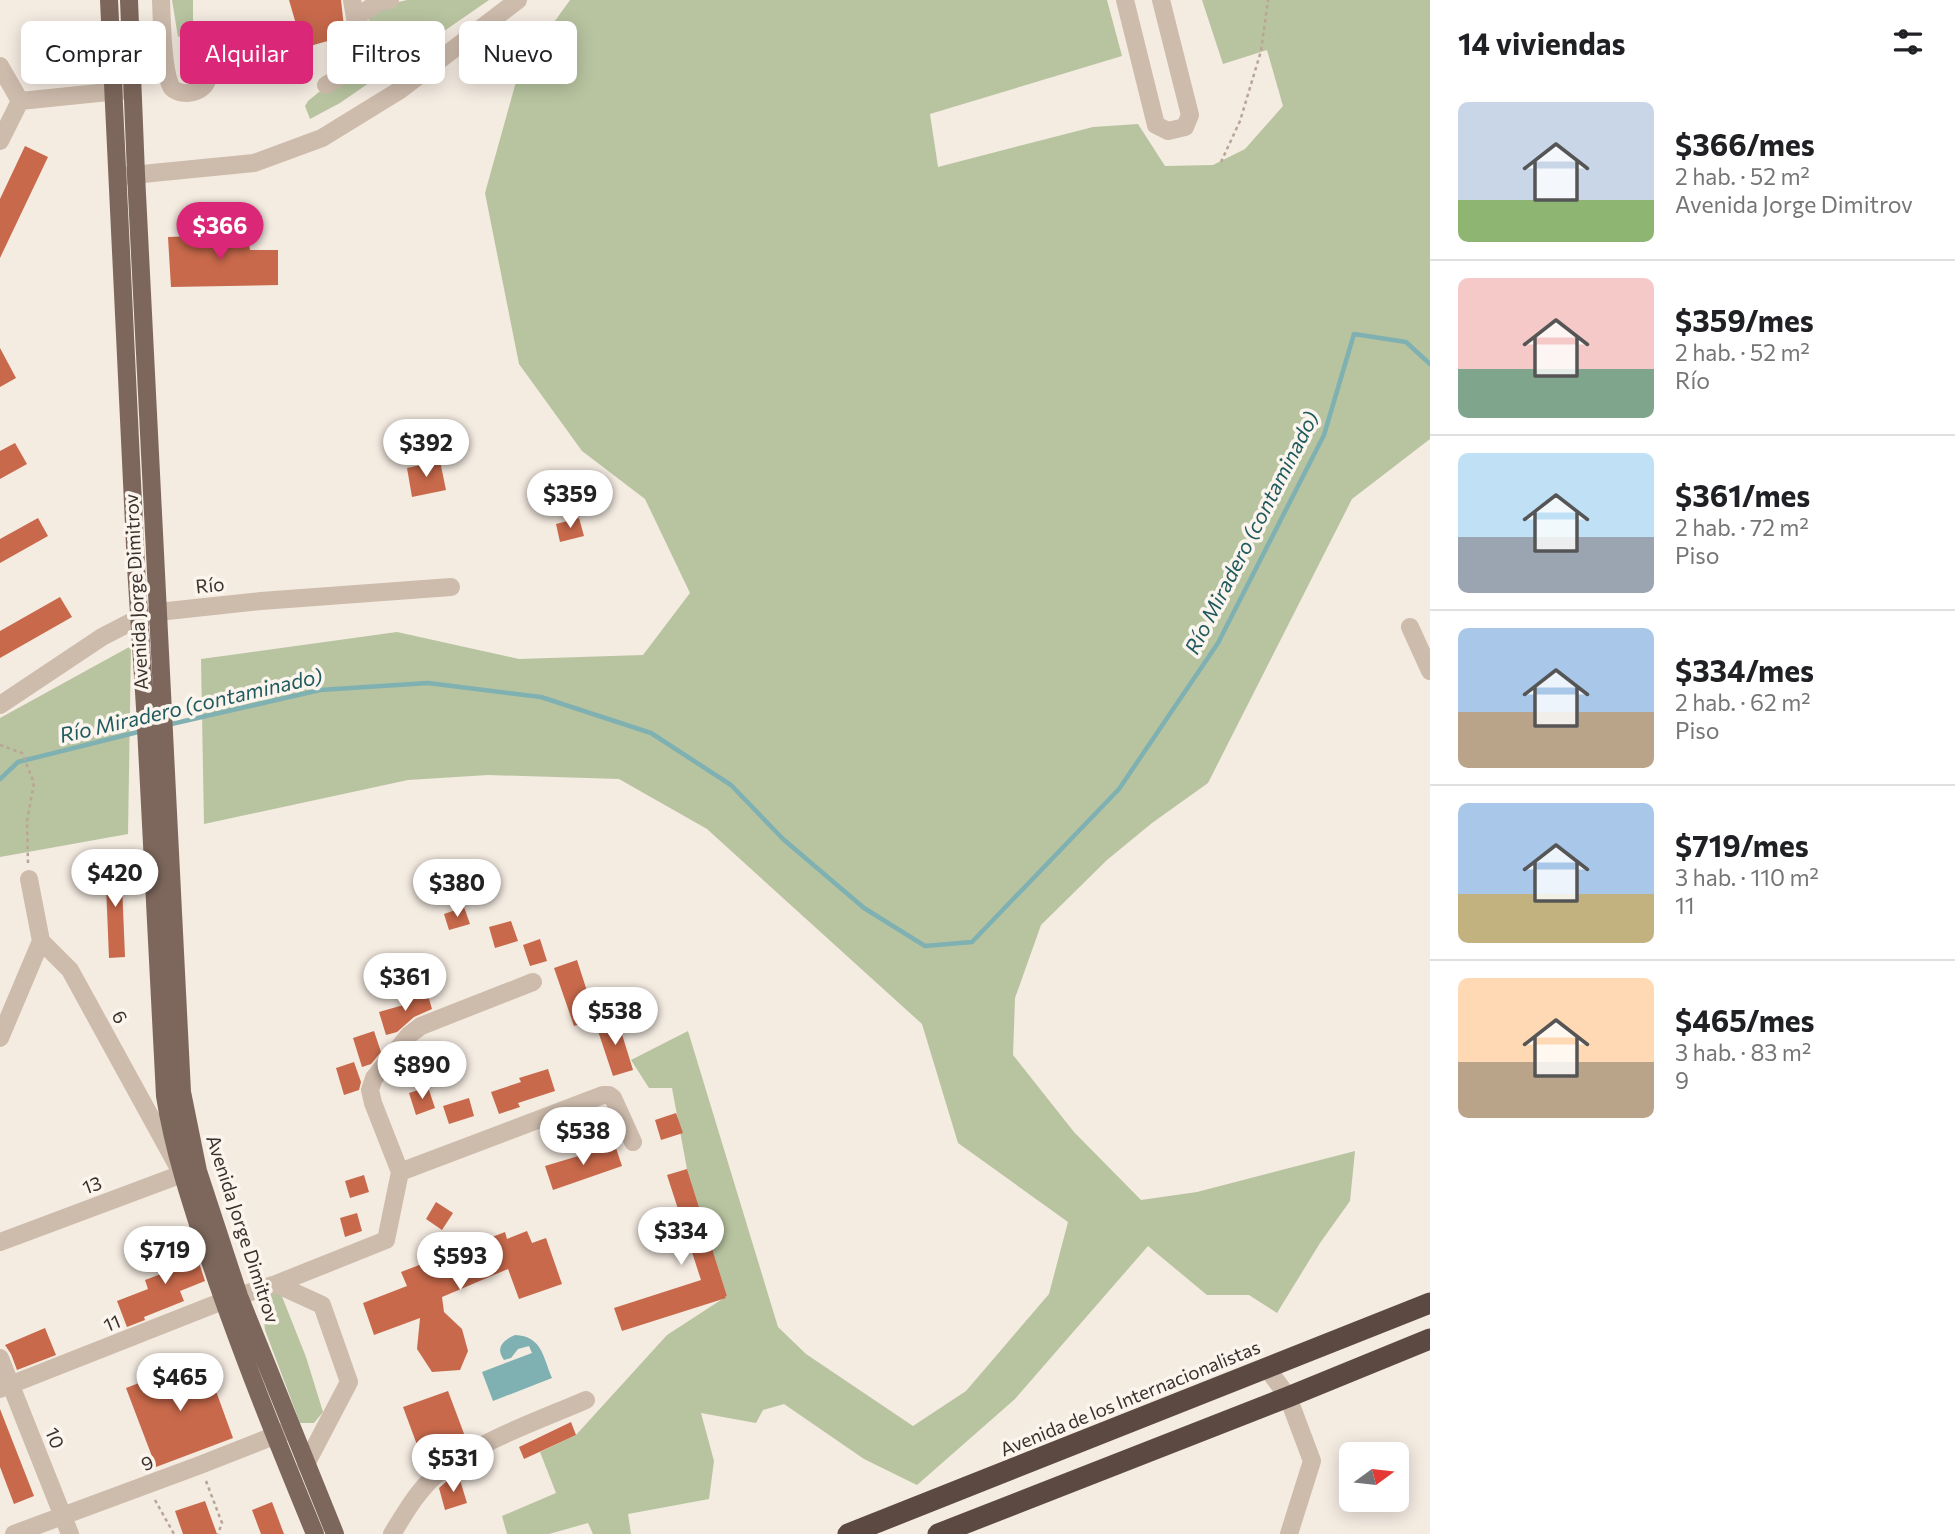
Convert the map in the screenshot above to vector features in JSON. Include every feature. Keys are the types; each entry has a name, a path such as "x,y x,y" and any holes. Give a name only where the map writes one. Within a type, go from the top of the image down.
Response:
{"highway":[{"name":"Avenida de los Internacionalistas","path":"848,1534 1430,1303"},
{"path":"938,1534 1430,1339"}],"main road":[{"name":"Avenida Jorge Dimitrov","path":"109,0 114,92 127,175 156,559 158,612 154,709 165,1096 171,1132 190,1172 275,1435 315,1534"},
{"name":"Avenida Jorge Dimitrov","path":"129,0 134,89 127,175 135,553 140,619 154,709"},
{"name":"Avenida Jorge Dimitrov","path":"231,1299 293,1428 335,1534"}],"street":[{"path":"161,0 166,74 172,88 190,94 206,84"},
{"path":"326,85 342,77 352,67 358,52 352,0"},
{"path":"355,18 379,2 390,0"},
{"path":"127,175 254,163 322,138 400,90 517,0"},
{"path":"1125,0 1156,125 1168,131 1185,127 1190,114 1161,0"},
{"path":"0,66 20,102"},
{"path":"20,102 134,89"},
{"path":"0,141 20,102"},
{"name":"Río","path":"0,705 102,637 158,612 261,601 451,587"},
{"path":"1410,627 1430,671"},
{"path":"0,1038 41,941 29,879"},
{"name":"6","path":"41,941 70,970 190,1172"},
{"path":"533,982 414,1030 374,1079 370,1090 373,1102 400,1172 603,1095 613,1098 633,1142"},
{"name":"13","path":"0,1241 190,1172"},
{"name":"11","path":"6,1387 387,1240 400,1172"},
{"path":"276,1284 322,1305 349,1381 306,1464"},
{"name":"10","path":"0,1358 6,1387 70,1534"},
{"path":"1267,1368 1288,1397 1312,1461 1289,1534"},
{"path":"392,1534 410,1504 437,1475 474,1450 586,1400"},
{"name":"9","path":"14,1534 293,1428"}],"path":[{"path":"1221,162 1240,121 1261,51 1268,0"},
{"path":"0,745 20,751 34,779 27,821 29,879"},
{"path":"200,1465 222,1523 218,1534"},
{"path":"146,1485 174,1534"}],"green space":[{"path":"172,0 193,0 193,21 180,21 178,37"},
{"path":"407,0 489,0 445,30 445,21 368,21 371,16 390,4"},
{"path":"570,0 1107,0 1122,56 930,114 938,167 1093,127 1138,124 1165,166 1213,165 1245,149 1283,106 1267,50 1223,64 1202,0 1430,0 1430,439 1352,499 1208,783 1152,823 1107,860 1041,925 1015,998 1013,1055 1074,1132 1141,1200 1197,1192 1355,1151 1350,1201 1320,1243 1277,1313 1249,1295 1207,1295 1148,1246 1015,1399 917,1485 864,1459 784,1404 763,1410 756,1423 701,1413 714,1461 709,1499 628,1514 631,1534 593,1534 588,1523 549,1534 507,1534 502,1516 556,1493 540,1452 576,1435 667,1335 727,1296 687,1169 672,1088 649,1088 631,1060 688,1031 778,1327 806,1354 913,1426 966,1391 1049,1294 1068,1222 958,1143 922,1024 707,829 619,779 488,775 408,780 204,824 201,659 397,632 519,659 643,655 690,593 645,499 582,451 519,364 485,193 515,84 577,84 577,21 555,21"},
{"path":"333,84 367,84 310,119 305,106 319,92"},
{"path":"131,646 128,834 0,857 0,718"},
{"path":"272,1290 281,1294 306,1357 323,1412 314,1423 300,1423 265,1330 261,1295"}],"water":[{"path":"515,1335 531,1339 536,1344 552,1378 493,1401 482,1372 532,1353 529,1346 518,1349 511,1358 504,1360 500,1348 507,1339"}],"building":[{"path":"289,0 341,0 343,21 327,21 327,41 313,45 313,21 295,21"},
{"path":"25,146 48,157 0,258 0,199"},
{"path":"247,234 250,250 278,250 278,285 171,287 168,237"},
{"path":"0,348 16,378 0,387"},
{"path":"15,443 27,464 0,479 0,451"},
{"path":"440,461 446,490 412,497 407,468"},
{"path":"38,518 48,536 0,563 0,539"},
{"path":"579,518 584,536 560,542 556,524"},
{"path":"60,597 72,617 0,658 0,631"},
{"path":"121,860 125,957 109,958 105,861"},
{"path":"464,907 470,924 449,930 444,914"},
{"path":"511,921 518,941 495,948 489,927"},
{"path":"540,939 547,961 530,966 523,945"},
{"path":"577,960 596,1019 574,1026 554,968"},
{"path":"427,992 432,1009 414,1017 397,1032 386,1035 379,1012 407,1004 405,998"},
{"path":"617,1018 633,1070 613,1076 596,1025"},
{"path":"374,1031 381,1052 371,1064 362,1067 353,1038"},
{"path":"354,1062 361,1082 359,1090 344,1095 336,1068"},
{"path":"548,1069 555,1091 518,1103 520,1107 499,1114 491,1092 521,1082 519,1078"},
{"path":"428,1087 435,1108 416,1115 409,1093"},
{"path":"469,1098 474,1116 449,1124 443,1106"},
{"path":"676,1113 683,1133 661,1140 655,1120"},
{"path":"615,1145 622,1166 553,1190 545,1166"},
{"path":"687,1169 727,1296 622,1331 614,1308 701,1280 667,1175"},
{"path":"364,1175 369,1192 350,1198 345,1181"},
{"path":"436,1202 453,1213 442,1230 426,1219"},
{"path":"357,1213 362,1231 345,1237 340,1218"},
{"path":"527,1231 532,1243 546,1238 562,1284 519,1299 508,1269 442,1297 444,1312 462,1329 468,1351 460,1370 432,1372 417,1349 420,1318 374,1335 363,1303 407,1286 401,1272 505,1232 507,1239"},
{"path":"191,1238 205,1281 180,1291 184,1301 127,1327 117,1301 148,1289 145,1280 177,1268 169,1247"},
{"path":"45,1328 56,1355 17,1370 5,1345"},
{"path":"204,1358 233,1438 156,1467 126,1388"},
{"path":"448,1391 466,1439 444,1447 446,1453 426,1469 403,1407"},
{"path":"0,1409 34,1496 14,1504 0,1467"},
{"path":"571,1422 576,1435 524,1459 519,1447"},
{"path":"454,1475 456,1481 460,1480 467,1503 445,1510 439,1488"},
{"path":"205,1501 217,1534 183,1534 175,1511"},
{"path":"272,1502 284,1534 261,1534 252,1510"}],"waterway":[{"name":"Río Miradero (contaminado)","path":"167,725 320,690 428,683 541,697 651,733 731,785 783,839 864,908 925,946 972,942 1119,789 1218,643 1324,435 1354,334 1406,342 1430,364"},
{"name":"Río Miradero (contaminado)","path":"0,779 18,762 142,731"}]}
